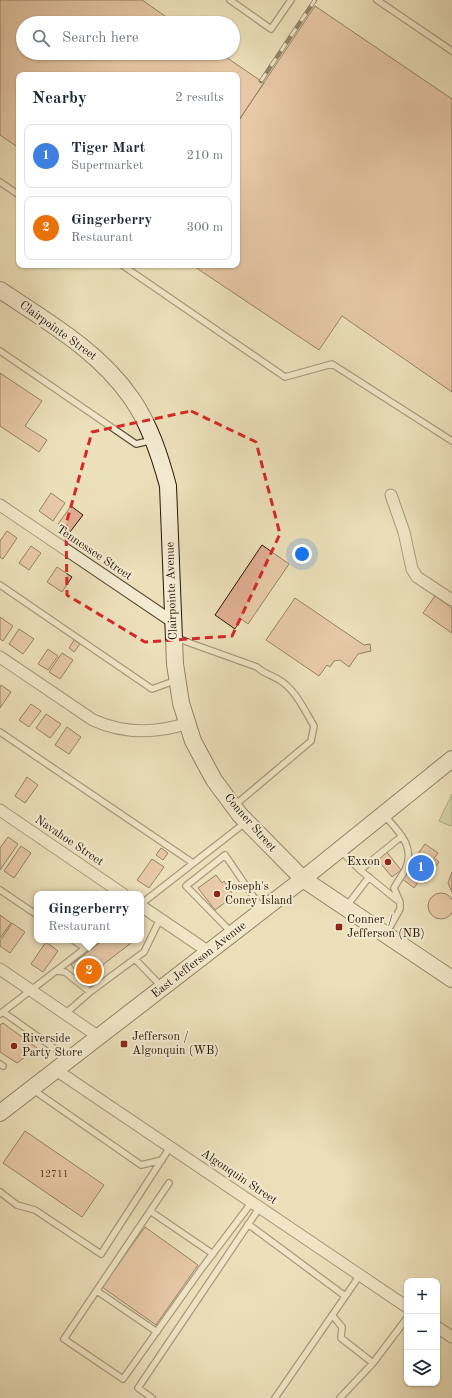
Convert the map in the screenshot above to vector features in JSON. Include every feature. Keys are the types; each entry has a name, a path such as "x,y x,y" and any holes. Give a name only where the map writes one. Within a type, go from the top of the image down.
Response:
{"main road":[{"name":"Clairpointe Street","path":"0,290 86,349 108,369 133,399 147,424 160,459"},
{"name":"Clairpointe Avenue","path":"160,459 168,486 170,502 173,630 177,680 181,703 188,723"},
{"name":"Conner Street","path":"188,723 193,741 214,780 246,821 303,879 452,979"},
{"name":"East Jefferson Avenue","path":"0,1112 233,934 452,759"}],"street":[{"path":"391,495 404,532 412,569 417,577 452,600"},
{"name":"Tennessee Street","path":"0,505 173,630"},
{"path":"0,657 93,720 109,727 132,732 169,729 188,723"},
{"name":"Navahoe Street","path":"0,810 119,891"},
{"path":"144,907 208,952"},
{"path":"0,969 99,1037"},
{"name":"Algonquin Street","path":"56,1070 404,1304"},
{"path":"440,1329 452,1337"}],"lane":[{"path":"230,0 271,29 291,0"},
{"path":"377,0 452,51"},
{"path":"0,182 16,193"},
{"path":"126,268 285,377 332,364 452,440"},
{"path":"0,351 136,444 153,440"},
{"path":"0,585 152,689 177,680"},
{"path":"173,630 257,667 263,673 281,681 293,693 314,726 311,741 234,806"},
{"path":"0,732 193,863"},
{"path":"383,814 408,844 409,857 405,871 394,888 400,902 400,909 386,934"},
{"path":"144,903 246,821"},
{"path":"360,870 402,836"},
{"path":"340,849 360,870 400,902"},
{"path":"233,934 186,886 225,855 263,910"},
{"path":"345,907 369,877"},
{"path":"0,890 34,913"},
{"path":"66,1014 90,992 144,952 160,919"},
{"path":"78,943 85,948"},
{"path":"69,1060 1,1012 31,991 92,943"},
{"path":"135,959 163,988"},
{"path":"56,971 65,972 90,992"},
{"path":"32,1088 141,1165 162,1160"},
{"path":"0,1192 17,1205 35,1210 101,1254 170,1147"},
{"path":"169,1183 64,1339 124,1379 213,1254 256,1205"},
{"path":"152,1398 138,1388 248,1224 256,1205"},
{"path":"150,1211 213,1254"},
{"path":"248,1224 346,1296"},
{"path":"274,1398 360,1275"},
{"path":"97,1291 157,1332"},
{"path":"332,1315 342,1327 341,1338 373,1363"},
{"path":"340,1398 373,1363 404,1322"}],"highlighted area":[{"path":"191,411 256,442 280,534 232,636 145,642 67,595 66,524 92,432"}],"green space":[{"path":"452,794 452,825 450,826 439,821"}],"building":[{"path":"0,0 142,0 165,16 16,16 16,60 230,60 264,83 240,119 240,72 16,72 16,146 0,135"},
{"path":"315,6 452,99 452,392 342,316 319,350 196,268 240,268 240,118"},
{"path":"0,373 42,401 25,426 47,440 39,452 0,426"},
{"path":"51,493 65,503 53,521 39,511"},
{"path":"71,506 83,515 70,532 58,524"},
{"path":"7,531 17,538 3,559 0,557 0,541"},
{"path":"262,545 289,564 248,624 241,619 235,629 215,615"},
{"path":"31,546 41,553 29,570 19,563"},
{"path":"57,567 72,577 62,592 47,582"},
{"path":"435,596 452,608 452,633 423,613"},
{"path":"295,598 364,645 370,644 371,651 358,654 349,667 340,660 334,661 330,667 327,665 319,676 266,640"},
{"path":"0,617 13,626 3,641 0,639"},
{"path":"19,629 34,639 23,654 9,644"},
{"path":"74,640 80,644 74,652 69,648"},
{"path":"48,649 58,656 48,670 38,664"},
{"path":"62,653 73,660 60,679 49,672"},
{"path":"1,685 11,692 0,708 0,687"},
{"path":"31,704 41,711 29,727 19,720"},
{"path":"46,714 61,724 50,738 36,728"},
{"path":"67,727 81,737 69,754 55,745"},
{"path":"27,777 38,785 25,803 15,796"},
{"path":"8,837 18,844 0,870 0,848"},
{"path":"425,844 438,853 434,858 439,862 427,878 423,875 414,888 401,878"},
{"path":"21,846 31,853 14,878 4,871"},
{"path":"161,848 168,853 163,860 156,855"},
{"path":"385,850 401,870 392,877 376,858"},
{"path":"152,859 164,867 149,888 137,880"},
{"path":"452,872 452,892 448,883"},
{"name":"Joseph's Coney Island","path":"216,875 222,883 224,881 234,896 215,910 198,888"},
{"path":"441,893 450,897 453,901 453,911 450,915 441,919 432,915 428,906 432,897"},
{"path":"0,915 11,923 0,938"},
{"path":"12,923 25,932 10,953 0,946 0,941"},
{"path":"45,943 58,951 43,972 31,964"},
{"path":"99,943 131,943 83,980 71,965"},
{"path":"3,1023 37,1048 17,1063 0,1052 0,1025"},
{"path":"25,1131 104,1185 82,1217 3,1163"},
{"path":"145,1227 198,1265 156,1325 102,1287"}],"railway":[{"path":"261,81 315,0"}],"place":[{"name":"Exxon","path":"388,862"},
{"name":"Tiger Mart","path":"421,868"},
{"name":"Joseph's Coney Island","path":"217,894"},
{"name":"Conner / Jefferson (NB)","path":"339,927"},
{"name":"Gingerberry","path":"89,971"},
{"name":"Jefferson / Algonquin (WB)","path":"124,1044"},
{"name":"Riverside Party Store","path":"14,1046"}]}
